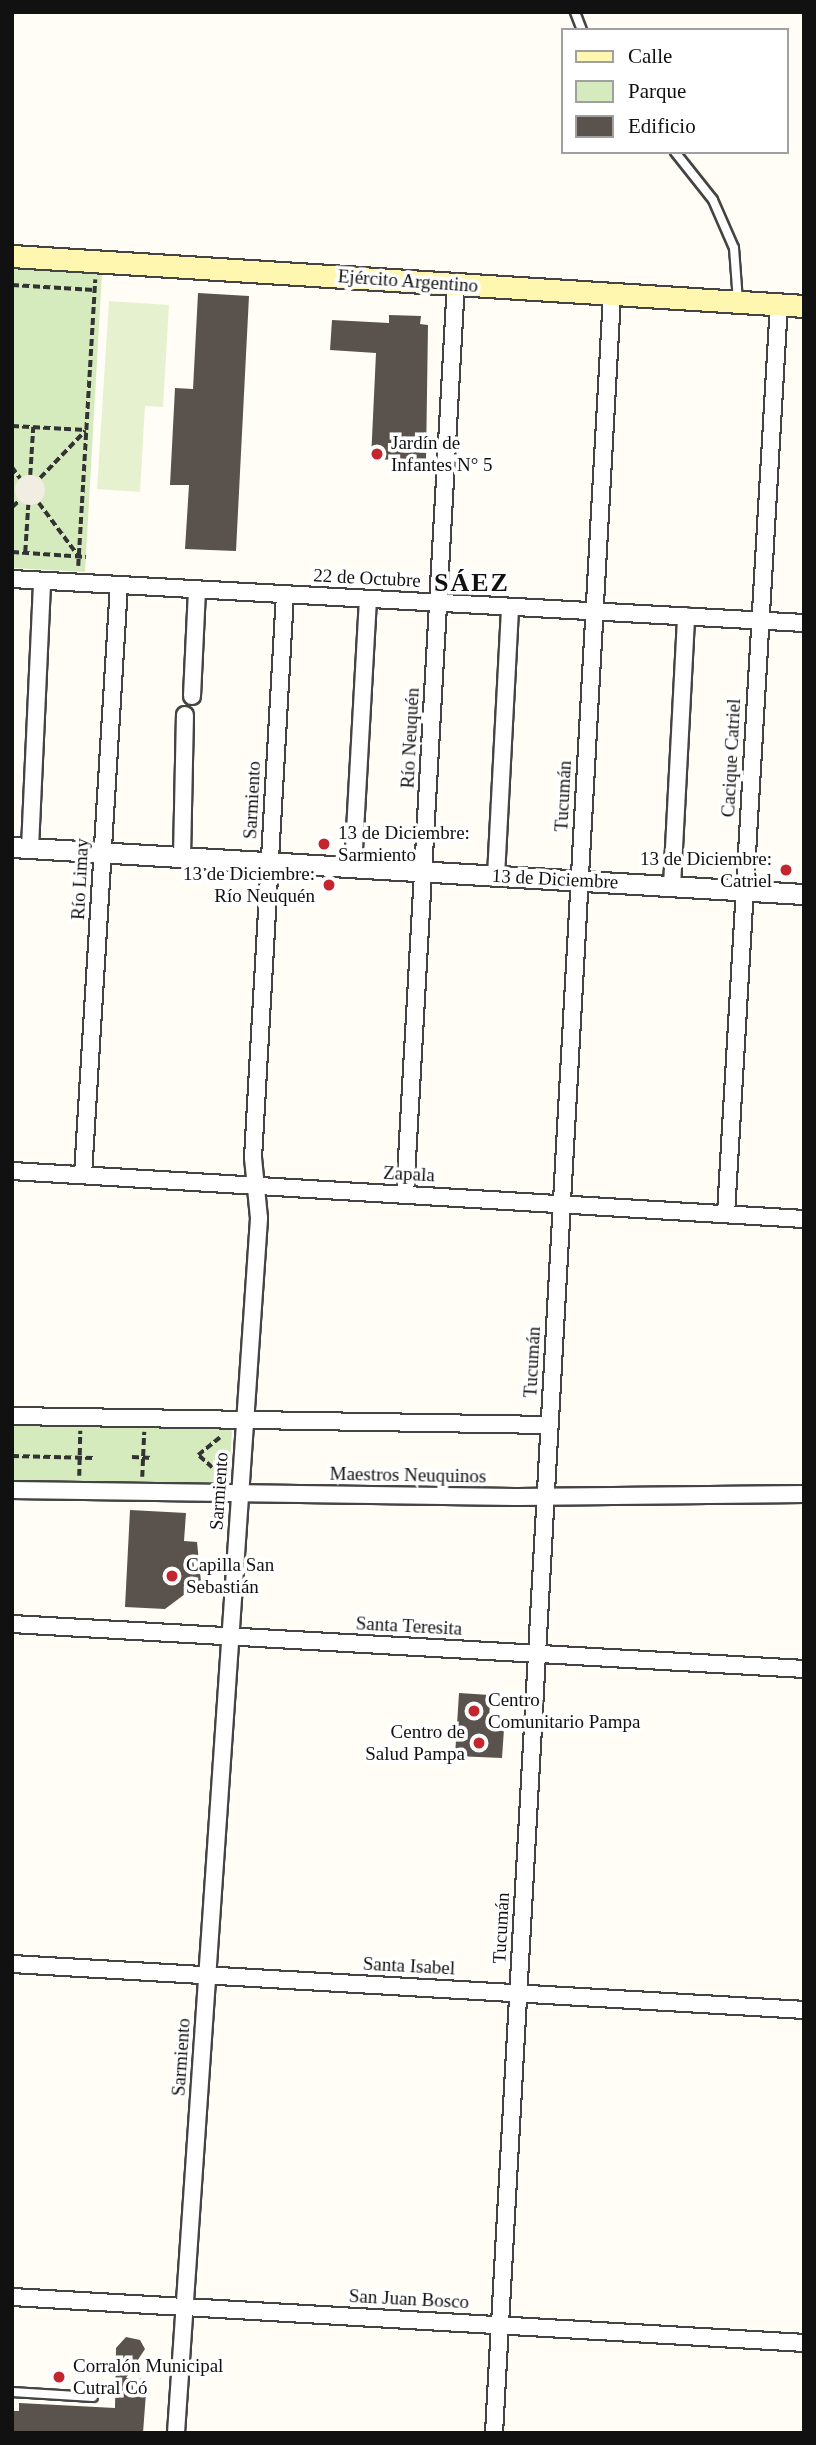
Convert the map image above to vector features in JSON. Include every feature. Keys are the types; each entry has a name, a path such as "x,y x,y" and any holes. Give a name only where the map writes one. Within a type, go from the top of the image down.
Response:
{"main road":[{"name":"Ejército Argentino","path":"12,256 804,306"}],"street":[{"name":"Río Neuquén","path":"405,1195 456,284"},
{"name":"Tucumán","path":"494,2433 611,294"},
{"name":"Cacique Catriel","path":"726,1214 779,304"},
{"name":"22 de Octubre","path":"12,579 804,623"},
{"path":"21,847 42,581"},
{"name":"Río Limay","path":"83,1175 119,585"},
{"path":"192,696 197,590"},
{"name":"Sarmiento","path":"176,2433 259,1218 253,1158 285,594"},
{"path":"353,867 368,599"},
{"path":"496,876 510,607"},
{"path":"672,886 685,617"},
{"path":"182,857 185,715"},
{"name":"13 de Diciembre","path":"21,847 804,894"},
{"name":"Zapala","path":"12,1171 804,1219"},
{"path":"12,1416 549,1425"},
{"name":"Maestros Neuquinos","path":"12,1490 545,1497 804,1494"},
{"name":"Santa Teresita","path":"12,1623 804,1669"},
{"name":"Santa Isabel","path":"12,1964 804,2010"},
{"name":"San Juan Bosco","path":"12,2297 804,2343"}],"lane":[{"path":"677,154 713,200 734,248 738,302"},
{"path":"12,2392 93,2397"}],"path":[{"path":"77,583 95,278"},
{"path":"12,285 94,290"},
{"path":"12,426 86,430"},
{"path":"30,475 33,427"},
{"path":"40,478 86,430"},
{"path":"12,467 20,478"},
{"path":"12,507 19,500"},
{"path":"39,503 79,556"},
{"path":"25,552 28,505"},
{"path":"12,552 86,557"},
{"path":"79,1478 80,1428"},
{"path":"142,1479 144,1429"},
{"path":"192,1455 198,1455 227,1431"},
{"path":"198,1455 224,1479"},
{"path":"12,1456 93,1458"},
{"path":"132,1457 153,1458"}],"green space":[{"path":"12,268 102,272 85,572 12,568"},
{"path":"109,301 169,305 163,407 145,406 140,492 97,489"},
{"path":"12,1423 226,1427 232,1431 229,1476 223,1484 12,1480"}],"shaded area":[{"path":"30,475 41,479 45,490 41,501 30,505 19,501 15,490 19,479"}],"building":[{"path":"198,293 249,296 236,551 185,549 189,485 170,485 175,388 193,389"},
{"path":"389,315 421,316 420,324 428,325 426,461 371,459 376,353 330,350 332,320 389,323"},
{"path":"130,1510 186,1513 184,1541 197,1542 201,1582 165,1609 125,1607"},
{"path":"459,1693 490,1695 489,1728 504,1729 502,1758 455,1756"},
{"path":"126,2337 140,2340 145,2349 126,2378 147,2379 143,2433 12,2433 12,2411 19,2411 19,2403 115,2408 116,2348"}],"place":[{"name":"Jardín de Infantes N° 5","path":"377,454"},
{"name":"13 de Diciembre: Sarmiento","path":"324,844"},
{"name":"13 de Diciembre: Catriel","path":"786,870"},
{"name":"13 de Diciembre: Río Neuquén","path":"329,885"},
{"name":"Capilla San Sebastián","path":"172,1576"},
{"name":"Centro Comunitario Pampa","path":"474,1711"},
{"name":"Centro de Salud Pampa","path":"479,1743"},
{"name":"Corralón Municipal Cutral Có","path":"59,2377"}],"district":[{"name":"SÁEZ","path":"472,583"}]}
